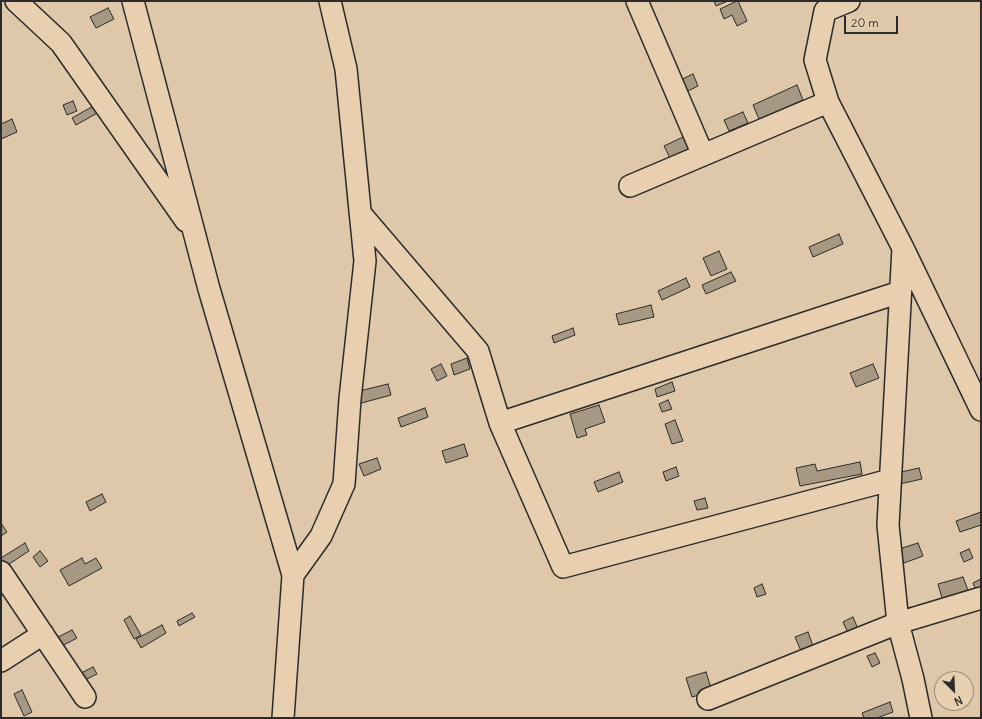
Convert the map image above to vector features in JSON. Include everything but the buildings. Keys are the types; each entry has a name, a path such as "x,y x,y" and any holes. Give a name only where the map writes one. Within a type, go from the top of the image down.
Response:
{"street":[{"path":"16,1 61,43 194,233"},
{"path":"133,1 209,289 293,575 283,718"},
{"path":"293,575 321,536 344,484 350,399 365,260 346,69 330,1"},
{"path":"637,1 704,155"},
{"path":"849,1 825,11 815,60 828,102 903,248 981,410"},
{"path":"630,186 828,102"},
{"path":"360,213 478,351 500,423 563,567 890,480"},
{"path":"903,248 888,525 898,623 914,679 921,718"},
{"path":"500,423 900,292"},
{"path":"1,572 84,697"},
{"path":"708,699 898,623 981,598"},
{"path":"1,661 43,634"}]}
